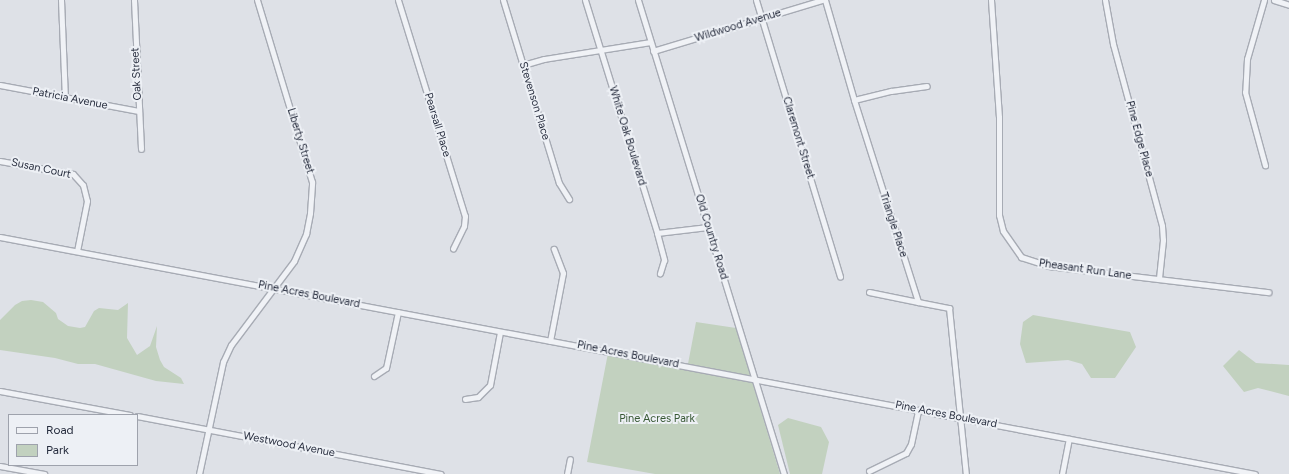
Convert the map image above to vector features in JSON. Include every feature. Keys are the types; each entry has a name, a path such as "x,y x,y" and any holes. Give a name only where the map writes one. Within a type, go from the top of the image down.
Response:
{"street":[{"path":"61,0 65,98"},
{"name":"Oak Street","path":"134,0 141,149"},
{"name":"Liberty Street","path":"199,474 223,362 231,345 302,248 310,213 312,182 257,0"},
{"name":"Pearsall Place","path":"398,0 466,216 464,226 453,249"},
{"name":"Stevenson Place","path":"503,0 559,183 569,199"},
{"name":"White Oak Boulevard","path":"585,0 657,233 664,260 660,273"},
{"name":"Old Country Road","path":"638,0 784,474"},
{"name":"Claremont Street","path":"756,0 840,277"},
{"name":"Wildwood Avenue","path":"653,51 824,0"},
{"name":"Triangle Place","path":"824,0 918,302"},
{"name":"Pheasant Run Lane","path":"991,0 999,117 999,215 1003,231 1022,257 1033,263 1268,292"},
{"name":"Pine Edge Place","path":"1105,0 1113,44 1162,226 1163,240 1159,279"},
{"path":"1264,0 1247,59 1245,92 1265,166"},
{"path":"1274,0 1289,5"},
{"path":"523,65 544,58 650,42"},
{"name":"Patricia Avenue","path":"0,85 139,111"},
{"path":"854,100 891,90 927,86"},
{"name":"Susan Court","path":"0,161 73,174 83,184 87,201 77,251"},
{"path":"657,233 708,227"},
{"name":"Pine Acres Boulevard","path":"0,237 500,332 754,378 1255,474"},
{"path":"550,341 563,273 554,249"},
{"path":"869,292 949,308 962,418 966,474"},
{"path":"374,376 386,368 398,312"},
{"path":"465,399 478,397 490,385 500,332"},
{"path":"0,391 125,414"},
{"path":"869,471 906,453 911,444 918,410"},
{"name":"Westwood Avenue","path":"138,416 440,474"},
{"path":"1062,474 1069,439"},
{"path":"567,474 570,459"},
{"path":"0,466 44,474"}],"green space":[{"path":"31,300 43,302 56,313 58,319 68,326 80,328 85,327 94,311 99,308 118,310 128,303 127,338 137,355 150,346 157,326 156,347 160,360 164,367 181,378 184,384 156,381 95,364 78,364 55,358 0,350 0,320 15,305 22,301"},
{"path":"1033,315 1130,332 1136,347 1115,378 1091,378 1082,364 1068,360 1026,363 1020,344 1023,322"},
{"name":"Pine Acres Park","path":"696,322 736,328 780,474 655,474 587,462 608,353 687,369"},
{"path":"1239,350 1256,363 1289,365 1289,396 1258,388 1244,392 1223,366"},
{"path":"788,418 821,427 829,442 822,474 790,474 778,425"}]}
